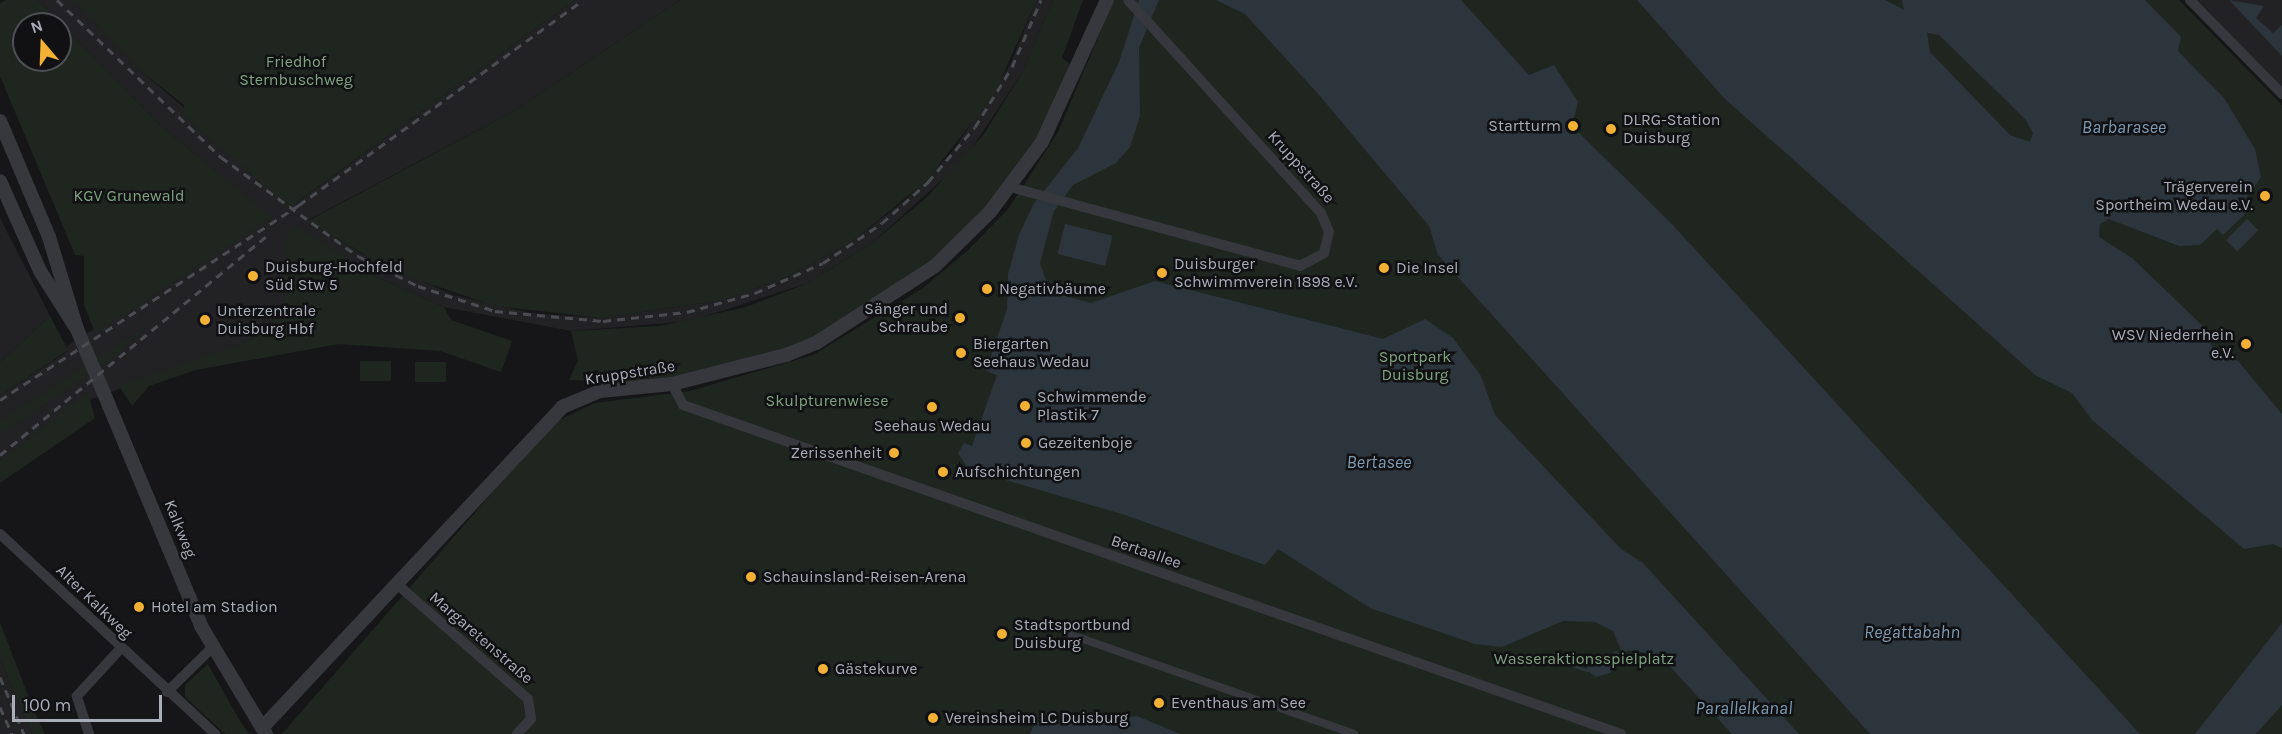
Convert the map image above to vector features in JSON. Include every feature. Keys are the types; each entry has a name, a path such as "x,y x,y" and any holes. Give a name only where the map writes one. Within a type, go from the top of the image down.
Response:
{"street":[{"name":"Kruppstraße","path":"264,731 562,407 600,391 672,384 816,343 935,266 1010,187 1060,107 1107,0"},
{"path":"2190,0 2282,94"},
{"name":"Kruppstraße","path":"1010,187 1300,266 1317,261 1328,245 1329,228 1321,213 1129,2"},
{"name":"Kalkweg","path":"0,122 60,267 77,329 212,648 264,731"},
{"name":"Kalkweg","path":"0,181 40,271 77,329"},
{"name":"Bertaallee","path":"672,384 683,405 1622,734"},
{"name":"Alter Kalkweg","path":"0,534 120,649 215,734"},
{"name":"Margaretenstraße","path":"398,585 528,699 531,719 518,734"},
{"path":"1066,633 1354,734"},
{"path":"167,692 212,648"},
{"path":"89,734 76,696 120,649"}],"shaded area":[{"path":"38,0 82,0 142,72 296,203 575,0 680,0 518,109 308,220 360,253 453,295 531,313 602,318 723,300 789,276 853,241 903,202 953,151 1010,65 1037,0 1053,0 1022,73 963,161 872,243 808,283 690,321 571,331 444,307 373,275 297,228 284,309 250,341 92,399 0,461 0,396 68,351 67,346 271,218 160,125 72,35 72,12 50,12"},
{"path":"2198,0 2282,0 2282,88 2262,67"},
{"path":"0,218 50,316 0,362"},
{"path":"0,659 27,722 32,734 0,734"}],"green space":[{"name":"KGV Grunewald","path":"6,0 38,0 50,12 12,12 12,72 72,72 72,35 160,125 272,218 95,333 84,305 84,256 75,255 0,76 0,3"},
{"name":"Friedhof Sternbuschweg","path":"74,0 575,0 290,207 183,115 184,105 142,72"},
{"path":"680,0 1037,0 994,94 927,180 853,241 789,276 723,300 602,318 495,306 392,271 308,221 518,109"},
{"path":"1053,0 1083,0 1062,58 1073,66 1037,140 1007,184 944,252 813,338 784,350 688,376 639,382 569,380 578,360 571,331 660,326 746,307 808,283 872,243 927,197 984,134 1022,73"},
{"name":"Sportpark Duisburg","path":"1114,0 2179,0 2282,105 2282,734 282,734 553,423 595,403 690,391 813,355 923,288 967,251 1009,208 1058,132"},
{"path":"297,227 373,275 444,307 451,320 512,341 501,372 440,351 339,344 196,370 149,386 132,406 119,386 250,341 284,309 286,235"},
{"path":"50,316 68,350 0,396 0,362"},
{"path":"152,323 111,359 0,435 0,421"},
{"path":"360,361 391,361 391,381 360,381"},
{"path":"415,362 446,362 446,382 415,382"},
{"path":"88,393 95,418 0,483 0,461"},
{"path":"0,622 45,734 32,734 0,659"},
{"path":"208,664 249,734 225,734 185,697 185,685"}],"water":[{"name":"Bertasee","path":"1139,0 1159,0 1139,48 1140,116 1130,147 1116,163 1073,185 1054,211 1040,263 1050,292 1091,303 1155,281 1383,339 1425,319 1453,338 1481,376 1495,415 1621,549 1643,563 1799,734 1732,734 1665,661 1650,653 1621,650 1613,631 1595,622 1563,621 1502,647 1475,644 1370,608 1278,549 1265,565 1125,515 968,469 958,453 964,443 972,446 997,375 986,371 1007,309 1008,274 1019,235 1033,205 1078,148 1119,62"},
{"name":"Regattabahn","path":"1216,0 1461,0 1529,75 1554,65 1578,102 1572,126 1670,222 2140,734 1870,734 1438,255 1429,226 1320,96 1245,14"},
{"name":"Barbarasee","path":"1637,0 1885,0 1904,10 1902,0 2145,0 2181,37 2178,51 2224,98 2255,149 2261,177 2242,205 2248,211 2223,235 2217,229 2200,245 2179,246 2109,219 2100,224 2099,237 2132,258 2206,329 2215,355 2238,361 2282,414 2282,548 2273,544 2244,549 2092,420 2072,393 2035,375 1724,98","holes":["1927,33 1939,35 2025,119 2033,133 2030,142 2010,135 1930,52"]},
{"path":"2229,0 2264,6 2256,18 2273,33 2282,25 2282,56"},
{"path":"2247,219 2258,230 2237,252 2226,240"},
{"path":"1065,224 1113,236 1105,266 1058,254"},
{"path":"2282,623 2282,705 2256,734 2195,734"},
{"path":"1616,651 1625,658 1610,673 1596,677 1587,670 1587,664"},
{"path":"1137,716 1180,734 1030,734 1036,720 1041,726"}],"waterway":[{"path":"1621,655 1625,650"},
{"path":"1574,666 1587,670"}],"railway":[{"path":"57,0 221,157 358,256 418,286 495,311 603,321 687,312 755,293 823,263 882,223 928,182 975,127 1012,67 1041,0"},
{"path":"0,400 299,205 583,0"},
{"path":"0,455 269,234"},
{"path":"0,677 24,734"},
{"path":"0,707 12,734"}],"place":[{"name":"Startturm","path":"1573,126"},
{"name":"DLRG-Station Duisburg","path":"1611,129"},
{"name":"Trägerverein Sportheim Wedau e.V.","path":"2265,196"},
{"name":"Die Insel","path":"1384,268"},
{"name":"Duisburger Schwimmverein 1898 e.V.","path":"1162,273"},
{"name":"Duisburg-Hochfeld Süd Stw 5","path":"253,276"},
{"name":"Negativbäume","path":"987,289"},
{"name":"Sänger und Schraube","path":"960,318"},
{"name":"Unterzentrale Duisburg Hbf","path":"205,320"},
{"name":"WSV Niederrhein e.V.","path":"2246,344"},
{"name":"Biergarten Seehaus Wedau","path":"961,353"},
{"name":"Schwimmende Plastik 7","path":"1025,406"},
{"name":"Seehaus Wedau","path":"932,407"},
{"name":"Gezeitenboje","path":"1026,443"},
{"name":"Zerissenheit","path":"894,453"},
{"name":"Aufschichtungen","path":"943,472"},
{"name":"Schauinsland-Reisen-Arena","path":"751,577"},
{"name":"Hotel am Stadion","path":"139,607"},
{"name":"Stadtsportbund Duisburg","path":"1002,634"},
{"name":"Gästekurve","path":"823,669"},
{"name":"Eventhaus am See","path":"1159,703"},
{"name":"Vereinsheim LC Duisburg","path":"933,718"}],"park label":[{"name":"Skulpturenwiese","path":"827,401"},
{"name":"Wasseraktionsspielplatz","path":"1584,659"}],"water label":[{"name":"Parallelkanal","path":"1744,708"}]}
